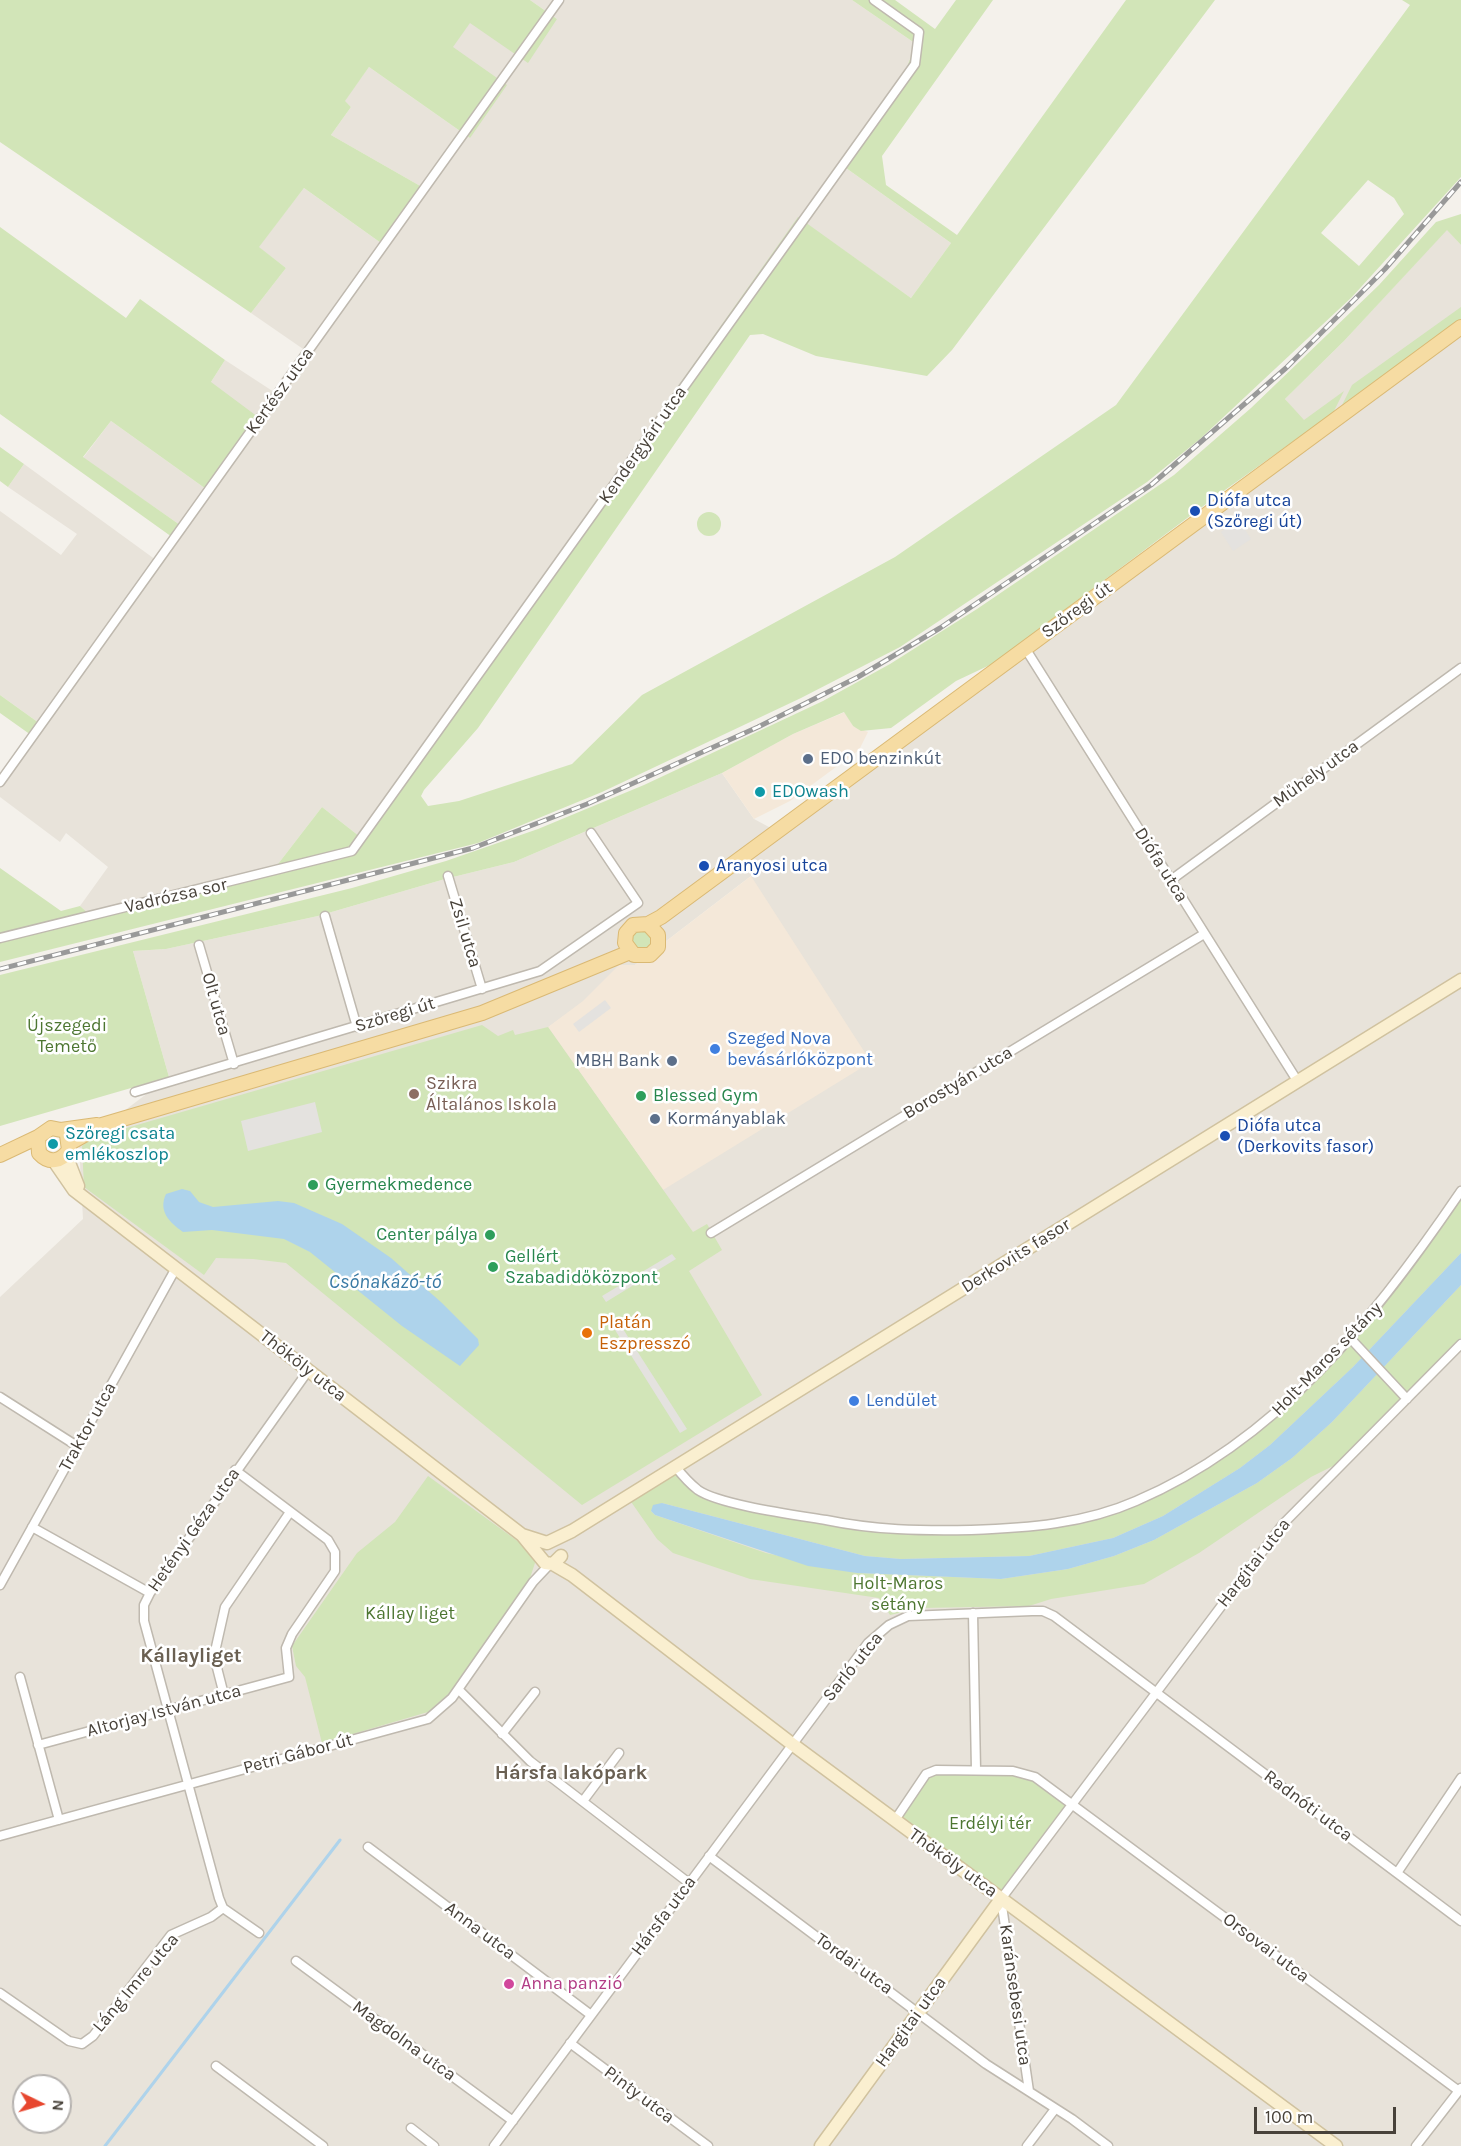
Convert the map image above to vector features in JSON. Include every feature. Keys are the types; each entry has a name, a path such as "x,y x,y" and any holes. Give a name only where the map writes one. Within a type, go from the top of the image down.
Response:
{"main road":[{"name":"Szőregi út","path":"693,892 658,935 658,947 650,955 640,957 627,947 626,933 633,925 648,924 661,917 693,892 1461,327"},
{"path":"648,924 658,935"},
{"name":"Szőregi út","path":"0,1155 38,1137 51,1128 61,1130 102,1125 482,1013 586,970 627,947"},
{"name":"Szőregi út","path":"63,1153 102,1125"},
{"path":"38,1137 39,1153 45,1159 63,1153 61,1130"},
{"name":"Szőregi út","path":"0,1155 39,1153"}],"street":[{"name":"Kertész utca","path":"0,782 560,0"},
{"name":"Kendergyári utca","path":"352,851 915,64 919,32 874,0"},
{"name":"Diófa utca","path":"1025,648 1298,1082"},
{"name":"Műhely utca","path":"1171,880 1461,668"},
{"name":"Szőregi út","path":"135,1092 540,971 638,903 591,833"},
{"name":"Vadrózsa sor","path":"0,938 352,851"},
{"name":"Zsil utca","path":"448,876 482,989"},
{"path":"325,916 357,1027"},
{"name":"Borostyán utca","path":"711,1233 1204,934"},
{"name":"Olt utca","path":"199,945 234,1064"},
{"name":"Derkovits fasor","path":"549,1543 572,1531 1461,980"},
{"name":"Thököly utca","path":"63,1153 74,1190 522,1535"},
{"name":"Holt-Maros sétány","path":"675,1466 692,1485 712,1497 863,1528 915,1531 1028,1528 1063,1522 1136,1502 1216,1459 1280,1411 1350,1338 1399,1281 1461,1191"},
{"name":"Traktor utca","path":"0,1585 3,1573 32,1527 176,1268"},
{"path":"1350,1338 1407,1399"},
{"name":"Hargitai utca","path":"1073,1805 1155,1692 1283,1524 1461,1344"},
{"name":"Hetényi Géza utca","path":"223,1908 144,1621 144,1605 236,1470 308,1371"},
{"path":"0,1397 77,1446"},
{"path":"224,1695 214,1656 225,1607 290,1512 236,1470"},
{"name":"Altorjay István utca","path":"38,1744 289,1677 286,1648 335,1571 336,1562 328,1540 290,1512"},
{"path":"32,1527 150,1593"},
{"path":"551,1558 572,1531"},
{"path":"522,1535 556,1544 551,1558"},
{"path":"522,1535 551,1558"},
{"name":"Thököly utca","path":"551,1558 792,1744 1336,2146"},
{"name":"Petri Gábor út","path":"0,1836 428,1719 444,1708 459,1690 551,1558"},
{"name":"Sarló utca","path":"792,1744 868,1643 889,1624 908,1616 1043,1611 1073,1628 1155,1692"},
{"path":"973,1613 976,1770"},
{"path":"20,1677 59,1820"},
{"path":"459,1690 530,1761 689,1883"},
{"path":"502,1734 535,1692"},
{"name":"Radnóti utca","path":"1155,1692 1461,1921"},
{"name":"Hársfa utca","path":"494,2146 792,1744"},
{"path":"582,1801 619,1753"},
{"path":"895,1820 926,1774 936,1770 1025,1773 1073,1805 1001,1899"},
{"path":"1397,1874 1461,1778"},
{"name":"Orsovai utca","path":"1073,1805 1460,2089"},
{"name":"Anna utca","path":"368,1847 591,2015"},
{"name":"Tordai utca","path":"709,1856 986,2064 1108,2146"},
{"name":"Hargitai utca","path":"821,2146 1001,1899"},
{"name":"Karánsebesi utca","path":"1001,1899 1029,2091"},
{"path":"223,1908 259,1933"},
{"name":"Láng Imre utca","path":"0,1994 69,2041 82,2044 93,2036 171,1935 211,1917 223,1908"},
{"name":"Magdolna utca","path":"296,1961 513,2121"},
{"name":"Pinty utca","path":"570,2043 708,2146"},
{"path":"216,2066 323,2146"},
{"path":"1416,2146 1460,2089"},
{"path":"1027,2146 1055,2109"},
{"path":"411,2127 434,2146"}],"shaded area":[{"path":"530,0 852,0 916,44 906,69 839,163 951,243 911,298 798,218 359,836 322,807 278,864 89,914 80,906 108,867 66,833 60,842 0,797 0,776 39,723 0,695 0,511 61,555 77,534 8,487 24,464 156,560 180,525 83,458 111,421 206,489 211,382 225,360 274,392 306,351 251,313 286,268 258,247 304,188 381,243 422,187 331,135 351,107 344,101 369,67 470,138 452,47 470,22 557,19"},
{"path":"1447,229 1461,245 1461,2146 0,2146 0,1297 83,1219 79,1145 169,1077 133,951 166,949 318,916 445,879 514,862 722,773 754,819 782,834 1318,440 1285,399 1344,341","holes":["751,876 663,1189 549,1027 635,965"]},
{"path":"1238,518 1251,539 1233,551 1221,532"},
{"path":"845,712 853,726 868,732 859,750 790,801 754,819 722,773 793,734"},
{"path":"751,876 871,1062 663,1190 548,1027 583,1001 619,965 635,965"},
{"path":"605,1000 611,1008 579,1032 573,1024"},
{"path":"315,1102 322,1132 248,1151 241,1121"},
{"path":"672,1254 676,1259 606,1302 602,1296"},
{"path":"616,1318 687,1429 680,1433 610,1322"}],"green space":[{"path":"0,0 530,0 557,19 528,63 470,23 453,47 507,85 470,138 369,67 345,101 351,107 331,135 422,187 381,243 304,188 259,247 286,268 251,313 0,142"},
{"path":"852,0 895,0 935,29 956,0 993,0 882,156 886,185 957,235 1126,0 1215,0 952,350 927,376 816,356 763,334 750,335 478,728 424,790 421,796 428,806 459,801 572,764 642,695 895,557 1116,405 1410,5 1402,0 1461,0 1461,177 1352,297 1200,439 1147,482 900,647 801,698 602,792 478,843 0,962 0,868 61,911 80,906 89,914 278,864 322,807 359,836 798,217 911,298 951,243 839,163 906,69 916,44","holes":["1368,180 1394,198 1404,214 1359,266 1321,233"]},
{"name":"Újszegedi Temető","path":"1461,214 1461,245 1447,230 1344,341 1285,399 1304,420 1344,391 1333,413 1218,495 992,664 956,681 891,728 861,731 853,726 844,712 793,734 722,773 514,862 445,879 318,916 166,949 133,951 169,1077 0,1126 0,975 352,888 446,861 538,829 644,785 823,701 890,664 977,609 1174,475 1251,408 1379,285 1436,222"},
{"path":"0,227 126,318 140,299 225,360 211,382 258,417 206,489 111,421 83,457 180,525 172,537 0,414"},
{"path":"1461,307 1461,319 1342,405 1352,385"},
{"path":"0,447 24,464 8,487 0,481"},
{"path":"709,512 714,513 720,519 720,529 714,535 709,536 704,535 698,529 697,524 698,519 704,513"},
{"path":"0,695 39,723 31,735 0,713"},
{"path":"641,930 648,933 651,940 648,947 641,950 634,947 631,940 634,933"},
{"name":"Gellért Szabadidőközpont","path":"482,1025 498,1036 513,1030 515,1035 548,1027 693,1232 707,1224 722,1250 689,1271 762,1395 582,1505 286,1263 216,1258 204,1275 84,1187 82,1146 92,1138"},
{"name":"Holt-Maros sétány","path":"1461,1191 1461,1253 1353,1367 1270,1445 1240,1468 1163,1516 1113,1538 1029,1556 901,1559 865,1556 662,1503 651,1511 655,1515 766,1553 858,1573 1001,1579 1068,1569 1114,1556 1154,1540 1257,1483 1292,1458 1332,1422 1461,1285 1461,1338 1335,1465 1311,1477 1199,1553 1144,1584 1051,1599 1029,1606 921,1608 890,1615 879,1598 750,1579 673,1553 657,1539 627,1496 675,1466 712,1497 863,1528 1028,1528 1135,1502 1240,1443 1350,1338"},
{"name":"Kállay liget","path":"428,1476 534,1553 535,1563 529,1581 453,1690 428,1712 322,1743 305,1677 296,1666 292,1646 357,1553 395,1522"},
{"name":"Erdélyi tér","path":"1025,1773 1073,1805 1001,1899 895,1820 926,1774"}],"water":[{"name":"Csónakázó-tó","path":"182,1189 190,1191 199,1202 213,1207 278,1201 294,1203 342,1224 391,1258 442,1303 478,1339 479,1345 460,1366 402,1326 310,1252 284,1239 212,1230 183,1232 169,1220 163,1206 166,1194"},
{"path":"1461,1253 1461,1285 1332,1422 1292,1458 1257,1483 1154,1540 1114,1556 1068,1569 1001,1579 857,1573 808,1566 655,1515 651,1511 653,1505 662,1503 865,1556 901,1559 1029,1556 1113,1538 1163,1516 1240,1468 1270,1445 1353,1367"}],"waterway":[{"path":"105,2146 340,1840"}],"railway":[{"path":"0,969 473,848 587,804 758,727 858,677 940,628 1151,485 1286,368 1385,269 1461,182"}],"place":[{"name":"Diófa utca (Szőregi út)","path":"1195,511"},
{"name":"EDO benzinkút","path":"808,759"},
{"name":"EDOwash","path":"760,792"},
{"name":"Aranyosi utca","path":"704,866"},
{"name":"Szeged Nova bevásárlóközpont","path":"715,1049"},
{"name":"MBH Bank","path":"672,1061"},
{"name":"Szikra Általános Iskola","path":"414,1094"},
{"name":"Blessed Gym","path":"641,1096"},
{"name":"Kormányablak","path":"655,1119"},
{"name":"Diófa utca (Derkovits fasor)","path":"1225,1136"},
{"name":"Szőregi csata emlékoszlop","path":"53,1144"},
{"name":"Gyermekmedence","path":"313,1185"},
{"name":"Center pálya","path":"490,1235"},
{"name":"Gellért Szabadidőközpont","path":"493,1267"},
{"name":"Platán Eszpresszó","path":"587,1333"},
{"name":"Lendület","path":"854,1401"},
{"name":"Anna panzió","path":"509,1984"}],"district":[{"name":"Kállayliget","path":"191,1656"},
{"name":"Hársfa lakópark","path":"571,1773"}]}
